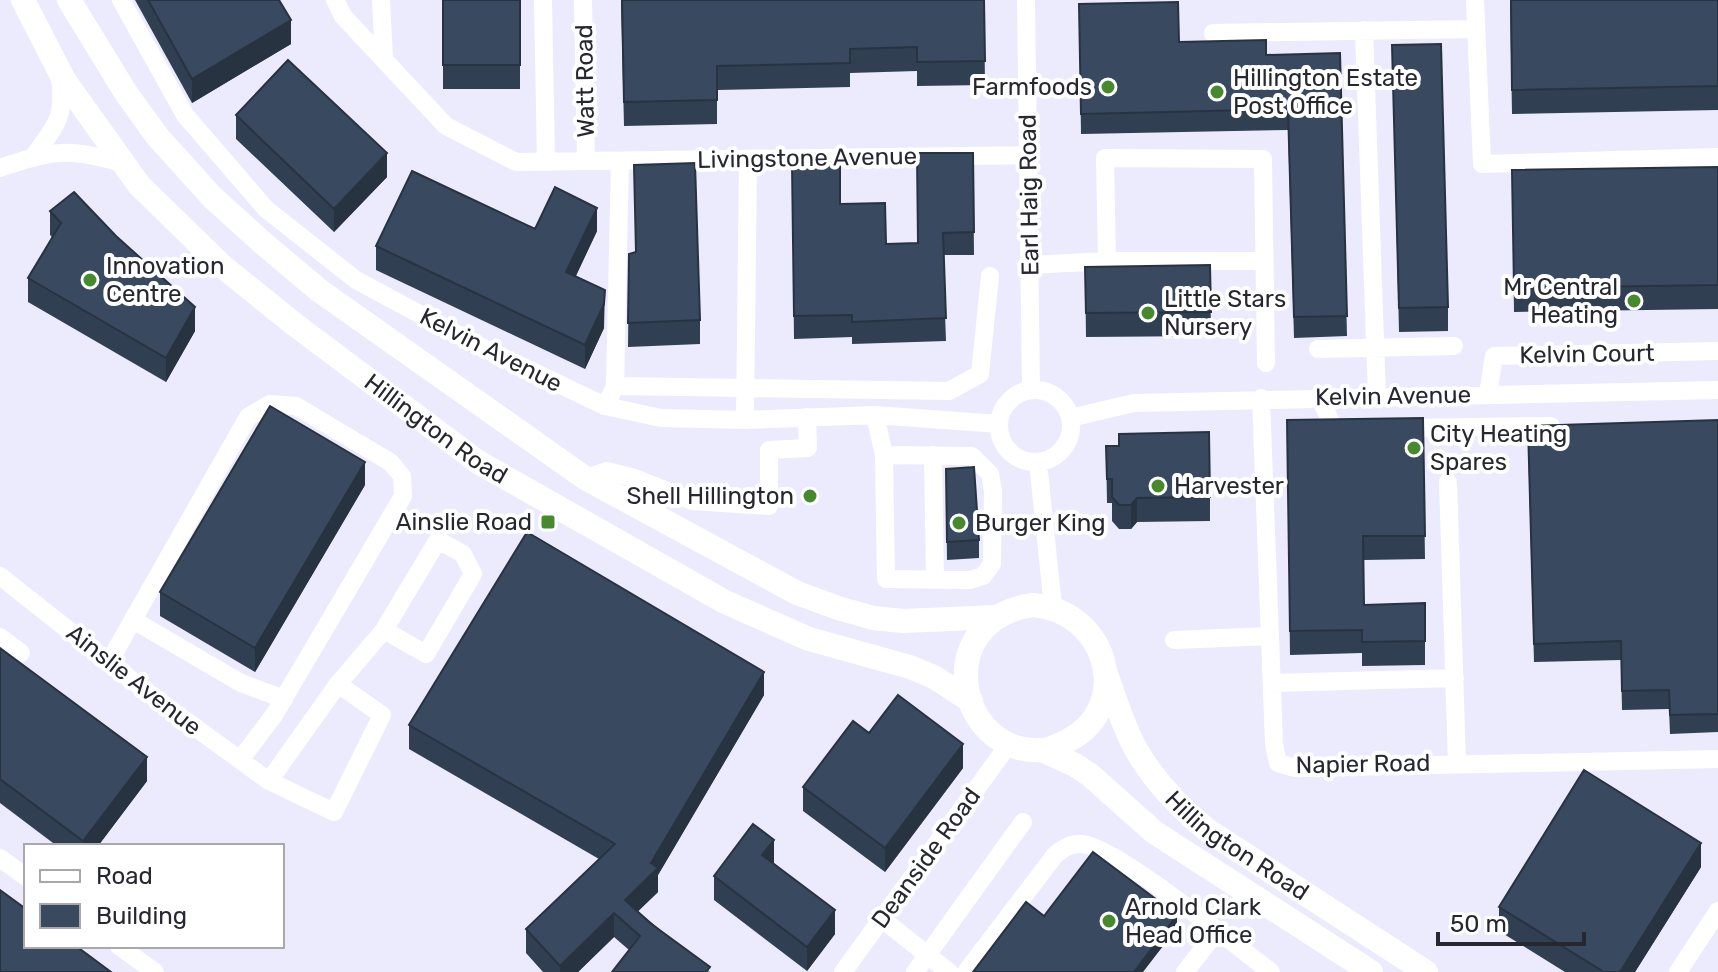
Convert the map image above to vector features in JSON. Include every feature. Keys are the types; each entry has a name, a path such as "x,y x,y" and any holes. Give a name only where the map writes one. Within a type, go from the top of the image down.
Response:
{"main road":[{"name":"Hillington Road","path":"23,0 59,70 139,185 222,266 478,462 725,602 809,639 910,667 934,677 971,701"},
{"name":"Hillington Road","path":"69,0 103,59 141,114 181,163 223,206 320,291 585,478 797,593 838,608 873,618 903,621 997,617"},
{"path":"1018,607 1053,607 1073,617 1086,629 1101,653 1105,671 1103,693 1092,721 1074,737 1042,750 1009,744 993,734 980,721 971,701 966,686 966,657 981,630 997,617 1018,607"},
{"name":"Hillington Road","path":"1105,671 1134,747 1186,812 1207,830 1426,972"},
{"name":"Hillington Road","path":"1042,750 1090,775 1154,832 1371,972"}],"street":[{"name":"Kelvin Avenue","path":"121,0 185,115 266,209 356,280 479,346 605,406 661,418 745,420 875,415 999,424"},
{"path":"381,0 384,58"},
{"path":"543,0 546,162"},
{"name":"Watt Road","path":"583,0 586,161"},
{"name":"Earl Haig Road","path":"1026,0 1031,390"},
{"path":"1475,0 1482,164 1718,157"},
{"name":"Livingstone Avenue","path":"340,5 446,126 516,162 1028,155"},
{"path":"1213,33 1476,29"},
{"path":"1364,30 1377,397"},
{"path":"33,157 60,115 63,103 59,70"},
{"path":"0,168 33,157 77,151 124,164"},
{"path":"1107,261 1105,158 1263,159 1266,363"},
{"path":"745,420 748,159"},
{"path":"605,406 615,386 620,161"},
{"path":"1030,265 1107,261 1264,261"},
{"path":"615,386 949,391 980,374 990,276"},
{"path":"1318,349 1454,346"},
{"name":"Kelvin Court","path":"1488,394 1494,356 1718,351"},
{"path":"1031,390 1059,399 1070,418 1071,428 1064,447 1038,462 1014,455 1005,446 999,424 1009,402 1031,390"},
{"name":"Kelvin Avenue","path":"1070,418 1134,403 1718,390"},
{"path":"1449,428 1450,395"},
{"name":"Napier Road","path":"1261,398 1274,744 1278,763 1295,768 1718,759"},
{"path":"1320,398 1334,429 1576,426"},
{"path":"109,662 248,417 270,404 296,406 390,462 402,476 403,496 284,699 240,760"},
{"path":"875,415 884,455 886,579 970,580 983,576 992,564 993,491 990,474 972,456 884,455"},
{"path":"585,478 607,471 635,478 692,501 769,506 769,450 808,448 807,417"},
{"path":"933,455 935,580"},
{"path":"1038,462 1053,607"},
{"path":"1448,482 1457,763"},
{"path":"269,781 338,684 384,630 438,540 463,554 473,574 426,654 384,630"},
{"name":"Ainslie Avenue","path":"0,576 269,781 334,812 382,715 338,684"},
{"path":"133,620 241,683 284,699"},
{"path":"1174,640 1270,636"},
{"path":"0,637 21,653"},
{"path":"1272,683 1455,678"},
{"name":"Deanside Road","path":"843,972 1009,744"},
{"path":"915,972 1023,822"},
{"path":"966,972 1055,855 1069,844 1085,844 1117,857 1217,931 1249,966 1271,972"},
{"path":"0,858 24,876"},
{"path":"1678,972 1718,911"},
{"path":"882,919 949,972"},
{"path":"1185,972 1217,931"},
{"path":"122,948 155,972"}],"building":[{"path":"148,0 279,0 291,20 192,79"},
{"path":"443,0 520,0 520,65 443,65"},
{"path":"622,0 984,0 985,61 917,62 917,47 850,49 850,63 717,66 717,100 624,102"},
{"path":"1511,0 1718,0 1718,86 1512,90"},
{"path":"1178,2 1179,42 1266,40 1266,55 1340,53 1347,316 1294,317 1288,109 1081,114 1079,4"},
{"path":"1441,44 1448,307 1399,308 1392,45"},
{"path":"288,60 387,153 334,209 236,115"},
{"path":"917,153 973,153 974,232 943,233 946,318 852,322 852,315 794,316 792,164 840,162 840,204 885,203 886,244 918,243"},
{"path":"695,163 700,320 628,323 629,254 636,252 634,165"},
{"path":"1718,167 1718,285 1514,288 1512,170"},
{"path":"412,171 535,229 555,187 597,208 566,272 605,290 604,304 585,345 376,246"},
{"name":"Innovation Centre","path":"74,192 116,236 195,307 166,358 28,278 61,223 50,211"},
{"path":"1210,265 1211,312 1086,313 1085,267"},
{"path":"270,406 365,462 255,648 160,592"},
{"path":"1423,418 1425,536 1363,536 1364,605 1425,603 1425,641 1362,642 1362,630 1290,631 1287,420"},
{"path":"1718,420 1718,714 1670,715 1669,690 1622,691 1621,641 1534,644 1528,426"},
{"name":"Harvester","path":"1209,432 1210,497 1137,498 1131,505 1119,505 1112,497 1112,479 1107,479 1106,446 1119,446 1119,434"},
{"name":"Burger King","path":"974,467 979,540 947,542 946,469"},
{"path":"527,532 764,672 651,863 658,868 625,900 650,923 710,967 706,972 612,972 640,936 614,913 560,966 526,929 615,844 409,725"},
{"path":"0,648 147,757 83,841 0,779"},
{"path":"898,695 963,744 885,848 803,787 853,721 869,733"},
{"path":"1584,770 1701,843 1620,972 1604,972 1499,907"},
{"path":"753,824 774,840 762,855 835,910 807,947 714,876"},
{"name":"Arnold Clark Head Office","path":"1093,852 1177,915 1134,972 973,972 1026,902 1044,916"},
{"path":"0,890 24,908 24,948 79,948 111,972 0,972"}],"place":[{"name":"Farmfoods","path":"1108,87"},
{"name":"Hillington Estate Post Office","path":"1217,92"},
{"name":"Innovation Centre","path":"90,280"},
{"name":"Mr Central Heating","path":"1634,301"},
{"name":"Little Stars Nursery","path":"1148,313"},
{"name":"City Heating Spares","path":"1414,448"},
{"name":"Harvester","path":"1158,486"},
{"name":"Shell Hillington","path":"810,496"},
{"name":"Ainslie Road","path":"548,522"},
{"name":"Burger King","path":"959,523"},
{"name":"Arnold Clark Head Office","path":"1109,921"}]}
